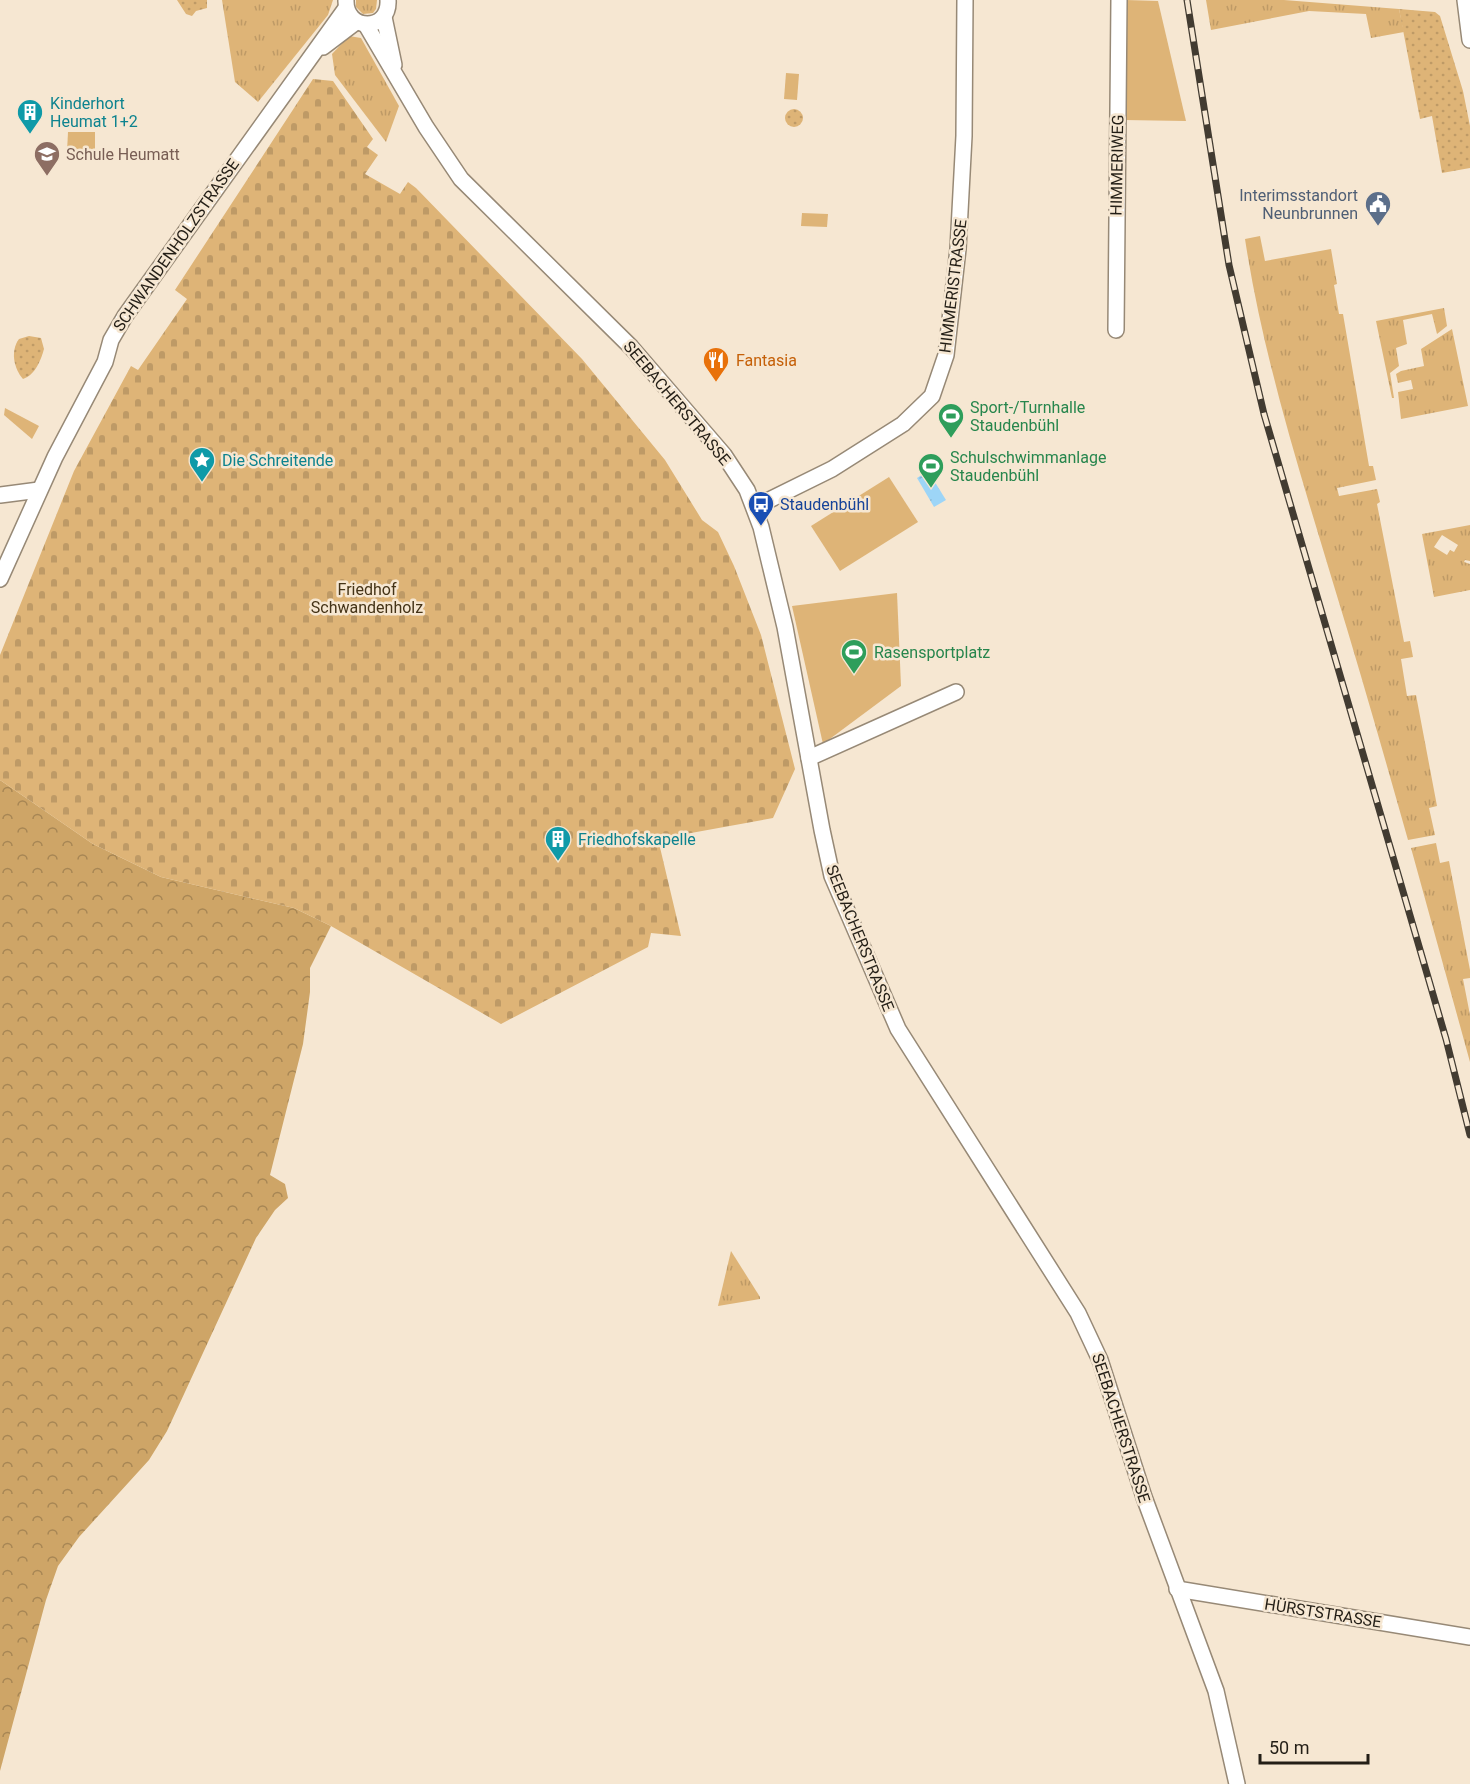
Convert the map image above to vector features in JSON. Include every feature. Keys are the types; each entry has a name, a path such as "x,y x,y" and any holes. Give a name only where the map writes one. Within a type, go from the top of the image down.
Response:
{"street":[{"path":"361,24 376,23 386,9 400,0"},
{"name":"HIMMERISTRASSE","path":"755,507 849,458 903,424 932,396 946,355 958,249 964,136 964,0"},
{"name":"HIMMERIWEG","path":"1116,330 1119,0"},
{"path":"1465,0 1470,40"},
{"name":"SEEBACHERSTRASSE","path":"346,4 399,80 426,127 461,179 631,347 724,455 755,507 785,627 832,876 898,1029 1078,1313 1100,1360 1144,1497 1216,1691 1237,1784"},
{"name":"SCHWANDENHOLZSTRASSE","path":"0,579 39,490 105,362 111,340 125,316 313,54 346,4"},
{"name":"SEEBACHERSTRASSE","path":"386,9 399,80"},
{"name":"SCHWANDENHOLZSTRASSE","path":"313,54 361,24"},
{"path":"0,495 39,490"},
{"path":"808,758 956,692"},
{"name":"HÜRSTSTRASSE","path":"1177,1589 1470,1637"}],"green space":[{"path":"177,0 207,0 207,8 196,11 192,16 186,14"},
{"path":"222,0 333,0 328,15 258,102 235,82"},
{"path":"356,0 377,0 376,9 373,13 363,14 356,7"},
{"path":"1126,0 1158,1 1186,121 1124,120"},
{"path":"1206,0 1284,0 1399,9 1404,32 1371,38 1366,14 1309,11 1211,30"},
{"path":"1399,9 1435,12 1440,16 1463,91 1470,126 1470,168 1442,173 1432,116 1420,119"},
{"path":"349,36 361,38 399,106 386,142 335,75 332,54"},
{"path":"786,73 799,74 797,100 784,99"},
{"name":"Friedhof Schwandenholz","path":"313,79 333,81 373,139 367,147 378,155 365,174 400,194 408,182 416,188 582,359 665,460 702,520 718,532 761,635 795,769 773,818 658,839 681,936 651,933 648,947 501,1024 331,926 294,908 161,877 93,844 0,780 0,655 74,471 131,366 138,370 187,299 175,290"},
{"path":"794,109 800,112 803,118 800,124 794,127 788,124 785,118 788,112"},
{"path":"68,132 95,132 95,153 67,152"},
{"path":"802,213 828,214 827,227 801,226"},
{"path":"1260,236 1265,261 1331,249 1339,314 1343,314 1369,466 1373,466 1376,480 1337,488 1339,496 1377,489 1380,502 1377,504 1404,642 1410,641 1413,657 1401,659 1407,696 1416,695 1437,806 1429,808 1435,835 1408,840 1296,458 1272,371 1245,239"},
{"path":"1444,308 1447,326 1437,334 1432,314 1403,320 1407,344 1396,348 1399,366 1390,373 1394,398 1392,398 1376,321"},
{"path":"1452,329 1468,406 1401,419 1398,392 1413,389 1411,380 1398,383 1396,374 1424,366 1421,349"},
{"path":"29,336 41,338 44,349 34,371 23,379 15,365 14,354 19,339"},
{"path":"5,408 39,426 32,439 4,415"},
{"path":"889,477 918,522 840,571 811,526"},
{"path":"1470,525 1470,561 1465,560 1464,562 1470,564 1470,590 1434,597 1422,534","holes":["1442,535 1458,545 1454,552 1450,550 1447,555 1434,547"]},
{"name":"Rasensportplatz","path":"897,593 901,686 823,744 792,606"},
{"path":"0,780 93,844 161,877 294,908 331,926 310,968 310,992 303,1044 270,1175 285,1184 288,1198 275,1210 256,1238 167,1431 149,1460 79,1537 58,1566 46,1600 0,1771"},
{"path":"1436,843 1440,863 1449,861 1470,970 1470,978 1463,979 1470,1015 1470,1062 1411,848"},
{"path":"731,1251 760,1299 718,1306"}],"water":[{"name":"Schulschwimmanlage Staudenbühl","path":"928,471 946,500 934,507 917,478"}],"railway":[{"path":"1187,0 1229,265 1264,414 1446,1039 1470,1135"}],"place":[{"name":"Kinderhort Heumat 1+2","path":"30,135"},
{"name":"Schule Heumatt","path":"47,177"},
{"name":"Interimsstandort Neunbrunnen","path":"1378,227"},
{"name":"Fantasia","path":"716,383"},
{"name":"Sport-/Turnhalle Staudenbühl","path":"951,439"},
{"name":"Die Schreitende","path":"202,483"},
{"name":"Schulschwimmanlage Staudenbühl","path":"931,489"},
{"name":"Staudenbühl","path":"761,527"},
{"name":"Rasensportplatz","path":"854,675"},
{"name":"Friedhofskapelle","path":"558,862"}]}
